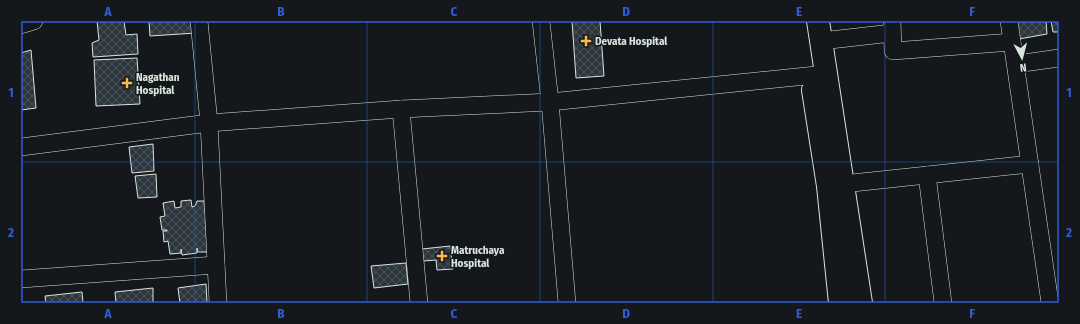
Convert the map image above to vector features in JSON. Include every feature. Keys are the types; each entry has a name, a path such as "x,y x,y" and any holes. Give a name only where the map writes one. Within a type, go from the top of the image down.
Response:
{"main road":[{"path":"805,21 819,74 843,184 861,303"},
{"path":"820,31 819,74 828,186 840,303"}],"street":[{"path":"21,25 34,21"},
{"path":"199,21 209,123 218,303"},
{"path":"541,21 550,102 567,303"},
{"path":"1009,21 1050,303"},
{"path":"820,31 892,27 893,50 1012,42"},
{"path":"1016,64 1059,58"},
{"path":"21,147 209,123 401,108 550,102 819,74"},
{"path":"401,108 419,303"},
{"path":"843,184 1030,164"},
{"path":"927,175 943,303"},
{"path":"21,279 216,265"}],"building":[{"path":"97,21 124,21 126,35 137,34 138,54 93,57 92,43 99,40"},
{"path":"149,21 195,21 196,33 150,36"},
{"path":"572,21 600,21 604,76 576,78"},
{"path":"1017,21 1046,21 1047,34 1019,39"},
{"path":"1051,21 1059,21 1059,32 1053,32"},
{"path":"31,50 36,108 21,110 21,53"},
{"path":"137,58 140,104 96,106 94,60"},
{"path":"153,144 154,171 132,173 129,147"},
{"path":"156,174 157,197 138,198 135,176"},
{"path":"191,200 192,207 195,206 197,201 204,201 205,212 208,212 209,221 205,222 210,252 198,252 197,248 197,253 182,255 181,249 181,253 170,254 168,241 164,242 163,231 167,230 162,230 160,217 165,216 163,203 174,201 175,208 181,207 181,201"},
{"path":"450,246 453,269 437,270 436,260 423,261 422,249"},
{"path":"406,263 408,284 374,288 371,266"},
{"path":"206,284 207,303 180,303 178,288"},
{"path":"153,288 153,303 116,303 115,292"},
{"path":"82,292 83,303 46,303 45,296"}],"place":[{"name":"Devata Hospital","path":"586,41"},
{"name":"Nagathan Hospital","path":"127,83"},
{"name":"Matruchaya Hospital","path":"442,256"}]}
